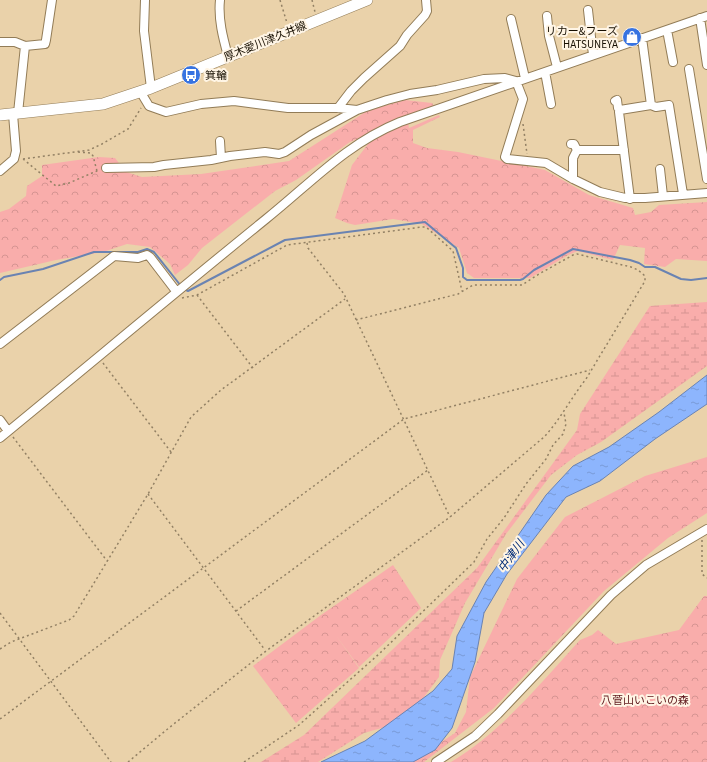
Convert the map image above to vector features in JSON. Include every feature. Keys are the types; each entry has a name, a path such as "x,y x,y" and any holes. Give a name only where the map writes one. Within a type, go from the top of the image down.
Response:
{"main road":[{"name":"厚木愛川津久井線","path":"0,115 103,104 151,88 367,0"}],"street":[{"path":"0,42 15,42 25,46 45,44 52,0"},
{"path":"145,0 144,31 151,88"},
{"path":"220,0 222,34 228,56"},
{"path":"338,108 360,82 400,46 407,35 425,15 427,11 426,0"},
{"path":"586,14 593,55"},
{"path":"547,16 553,38 557,67"},
{"path":"0,438 175,292 270,216 323,170 353,147 381,130 516,81 703,17 707,65"},
{"path":"512,19 525,78"},
{"path":"667,30 673,62"},
{"path":"642,38 651,105"},
{"path":"0,171 14,159 16,151 16,114 25,46"},
{"path":"689,69 688,87 697,138 707,179"},
{"path":"545,72 551,104"},
{"path":"106,168 154,167 265,152 279,154 285,152 311,135 357,110 387,100 484,79 505,78 516,81"},
{"path":"516,81 523,98 505,157 507,159 546,163 573,179 600,192 630,199 707,193"},
{"path":"140,91 149,106 166,112 201,104 234,101 288,108 338,108 357,110"},
{"path":"615,100 617,100 618,108 620,110 630,199"},
{"path":"620,110 651,105 669,105 673,115 683,194"},
{"path":"220,141 221,158"},
{"path":"570,144 574,144 577,150"},
{"path":"577,150 624,150"},
{"path":"573,179 573,158 577,150"},
{"path":"660,169 663,196"},
{"path":"0,344 114,256 138,258 147,256 150,257 175,292"},
{"path":"0,420 8,431"},
{"path":"436,762 475,736 498,714 611,595 628,580 646,565 704,530"}],"path":[{"path":"280,0 290,31"},
{"path":"312,0 318,19"},
{"path":"106,168 97,170 69,183 56,186 23,159 89,150 102,144 128,129 146,102"},
{"path":"518,112 520,113 524,128 528,162"},
{"path":"77,152 91,153 97,170"},
{"path":"175,292 176,299 197,295 287,245 426,227 453,251 456,258 462,291"},
{"path":"306,243 308,248 346,298 450,517"},
{"path":"128,762 170,726 266,651 450,517 544,437 552,428 592,370 645,281 645,276 638,270 577,254 539,274 522,285 473,285 458,294 356,320"},
{"path":"197,295 253,368"},
{"path":"0,649 11,642 69,620 74,616 148,494 191,417 221,390 253,368 346,298"},
{"path":"98,357 171,452"},
{"path":"0,719 404,419 592,370"},
{"path":"244,762 299,725 379,654 474,562 487,539 504,518 526,484 546,459 553,445 563,434 566,424 563,412"},
{"path":"8,431 108,561"},
{"path":"236,611 428,470"},
{"path":"148,494 266,651"},
{"path":"704,530 702,574 707,578"},
{"path":"0,613 111,762"}],"green space":[{"path":"405,100 432,103 434,106 407,118 409,128 439,115 440,117 413,130 413,143 427,148 458,152 545,170 589,195 633,208 635,215 651,212 659,205 707,202 707,261 676,259 665,267 644,264 645,248 620,245 613,260 578,251 568,255 530,278 474,278 467,273 459,248 422,224 393,219 355,225 335,218 352,165 368,144 366,135 350,142 296,180 275,191 202,248 188,265 175,275 170,264 150,247 127,244 103,252 56,260 0,273 0,212 9,209 26,196 27,186 42,176 42,165 99,157 115,158 126,172 142,177 201,174 289,161 367,111"},
{"path":"707,302 707,366 601,442 577,455 551,475 506,534 465,603 440,660 439,677 406,721 364,733 318,762 261,762 304,735 477,568 577,430 580,414 650,306"},
{"path":"707,457 707,513 668,538 604,591 494,708 424,762 411,762 455,733 466,712 470,677 517,579 565,517 645,476"},
{"path":"393,565 421,608 359,667 335,634 359,668 296,723 253,666 321,615"},
{"name":"八菅山いこいの森","path":"704,596 707,596 707,762 451,762 470,750 520,706 580,640 592,635 598,630 616,644 679,630"}],"water":[{"name":"中津川","path":"707,375 707,404 655,439 600,481 566,497 507,574 484,613 475,662 452,728 435,750 413,762 321,762 365,741 433,691 452,669 457,636 486,582 546,495 573,466 609,447 659,412"}],"waterway":[{"path":"184,289 188,291 285,240 425,222 456,248 463,268 463,277 467,280 520,280 534,270 573,249 630,260 645,267 655,267 681,279 691,280 707,278"},
{"path":"0,280 4,277 43,269 94,252 138,252 147,249 154,252 181,286"}],"place":[{"name":"リカー&フーズ HATSUNEYA","path":"632,37"},
{"name":"箕輪","path":"191,75"}]}
